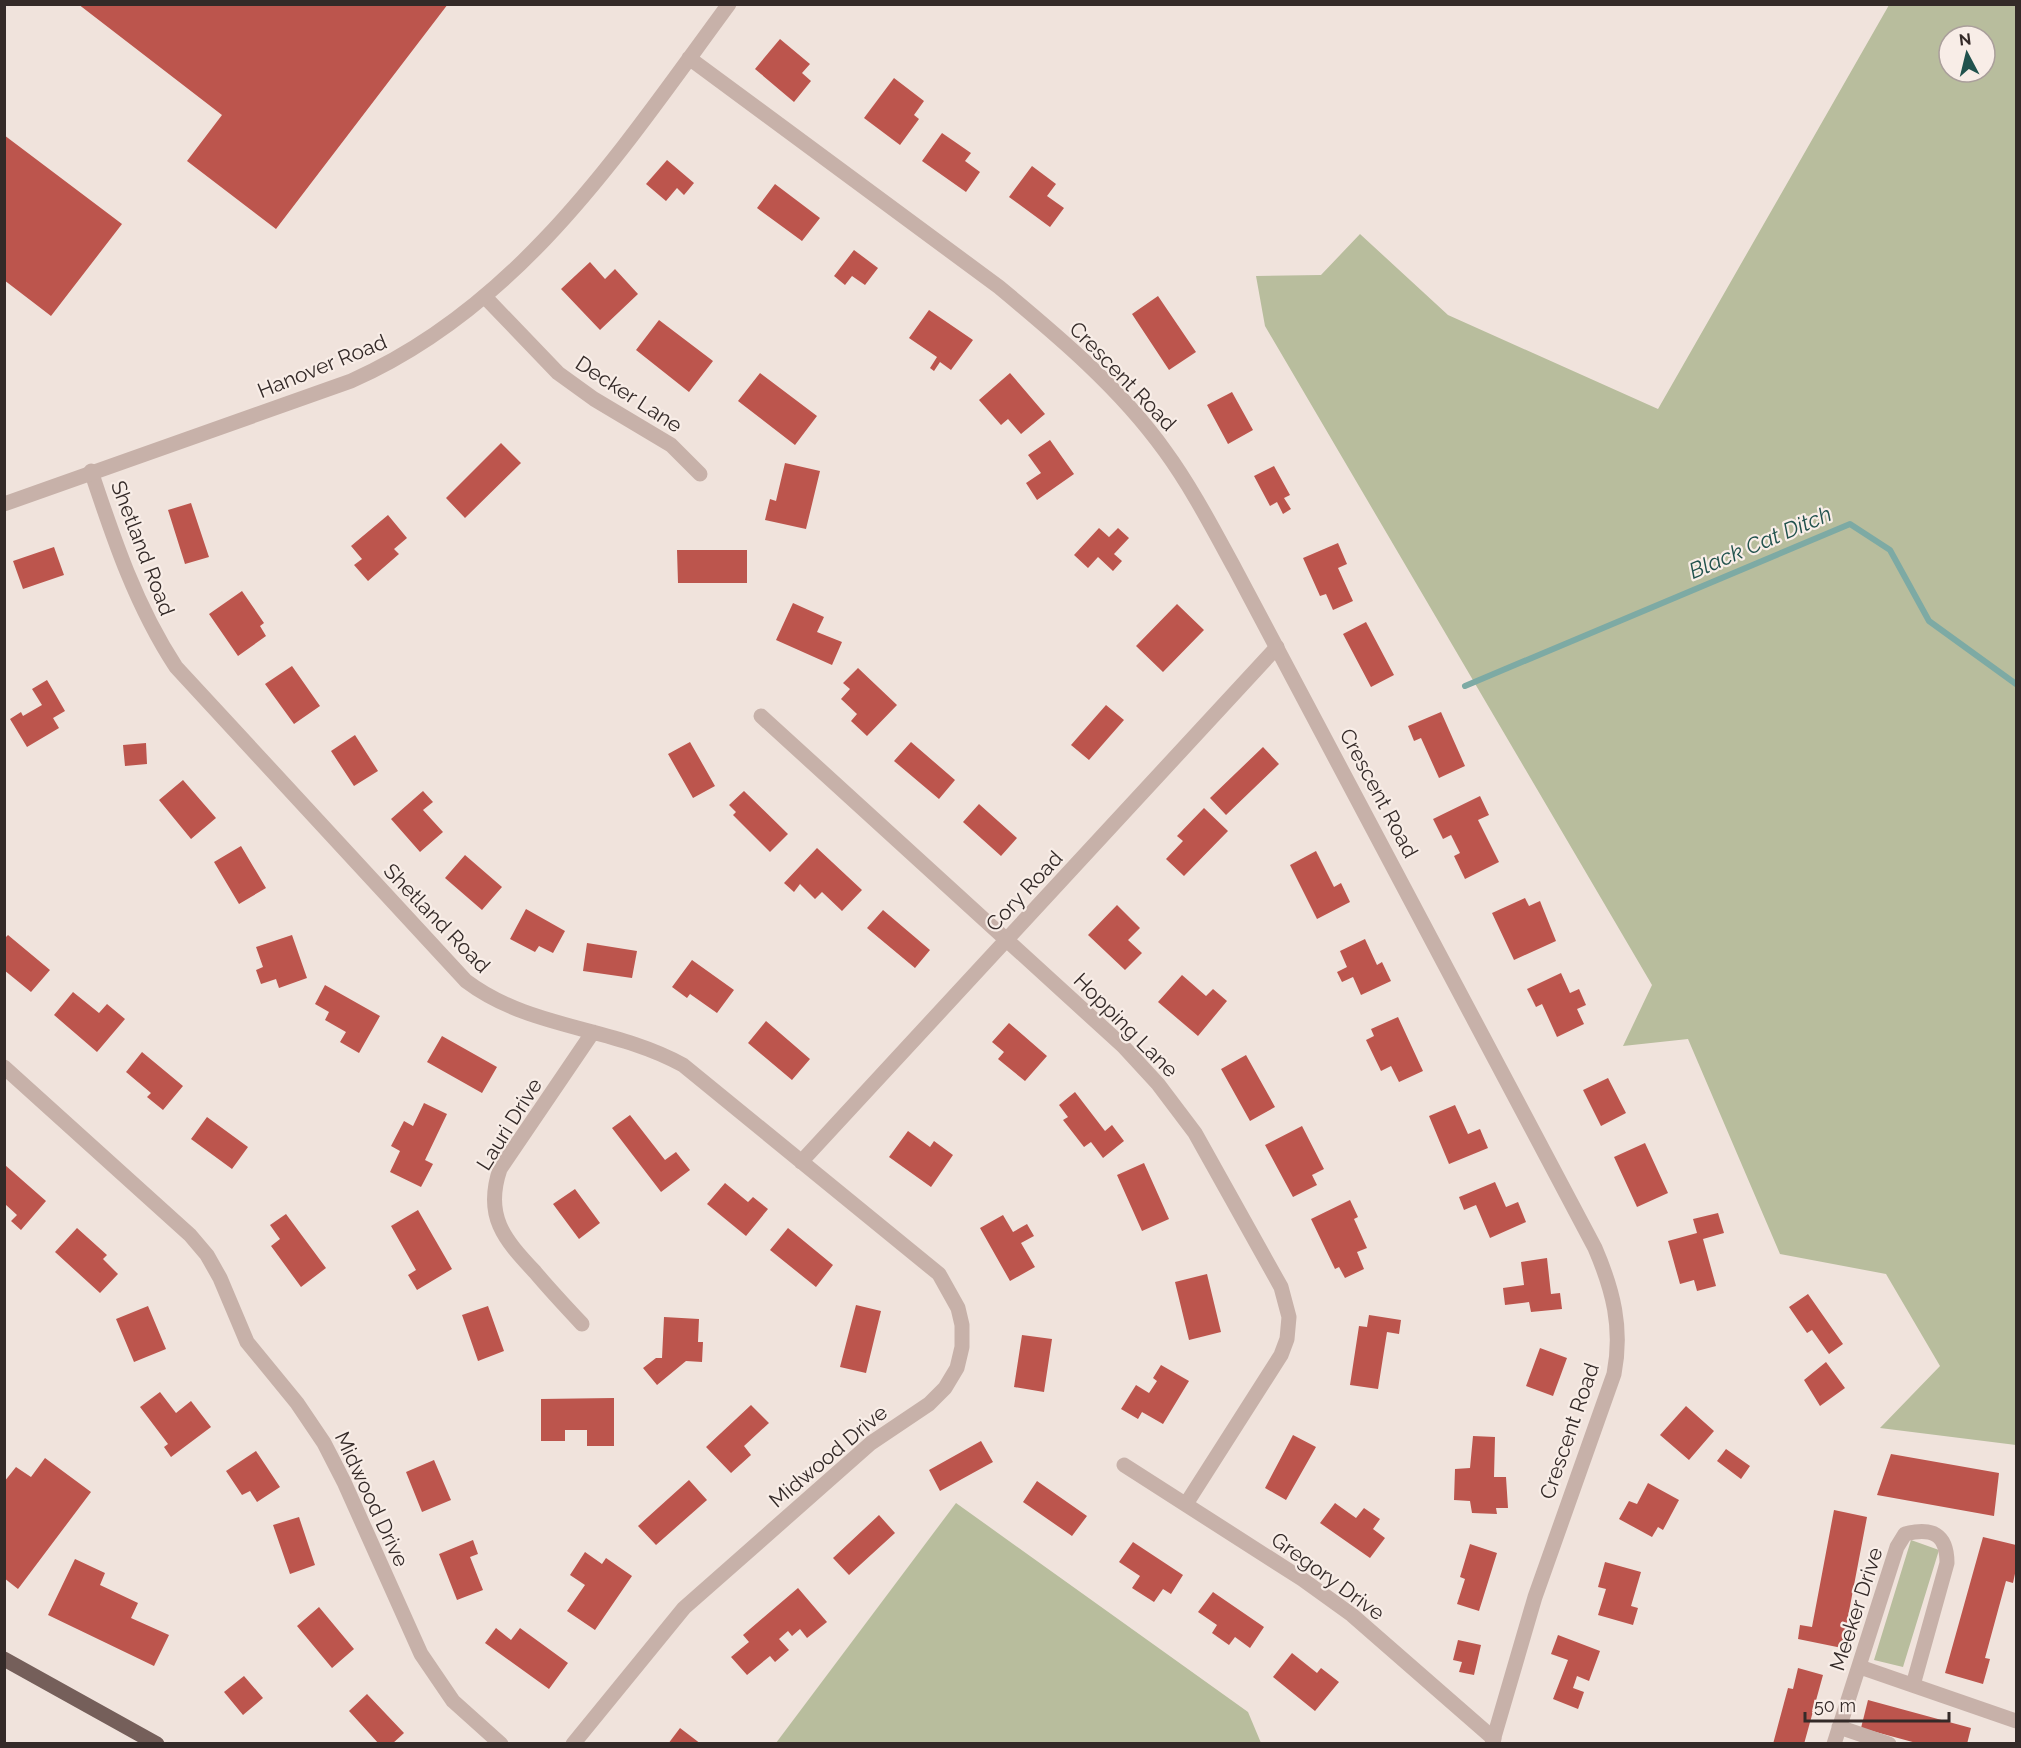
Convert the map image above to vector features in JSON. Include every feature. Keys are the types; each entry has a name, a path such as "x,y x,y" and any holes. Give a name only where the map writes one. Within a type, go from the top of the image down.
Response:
{"main road":[{"path":"4,1659 157,1743"}],"street":[{"name":"Hanover Road","path":"4,504 91,471 294,403 369,373 401,356 467,313 544,241 579,201 729,4"},
{"name":"Crescent Road","path":"689,58 999,287 1080,357 1128,406 1164,449 1193,493 1277,647 1595,1248 1609,1280 1616,1310 1619,1336 1614,1374 1535,1597 1493,1741"},
{"name":"Decker Lane","path":"486,297 558,373 594,399 671,445 700,474"},
{"name":"Shetland Road","path":"91,471 135,595 154,634 176,667 465,981 486,997 514,1010 660,1052 682,1065 897,1240"},
{"name":"Cory Road","path":"801,1162 1277,647"},
{"name":"Hopping Lane","path":"761,716 1123,1046 1158,1084 1195,1133 1286,1300 1289,1317 1287,1339 1281,1355 1185,1504"},
{"name":"Lauri Drive","path":"582,1324 512,1247 497,1220 494,1203 495,1185 500,1169 593,1032"},
{"name":"Midwood Drive","path":"4,1067 190,1235 207,1255 248,1342 297,1403 324,1443 344,1482 421,1654 453,1701 501,1743"},
{"name":"Midwood Drive","path":"573,1743 684,1608 871,1443 929,1404 945,1388 957,1368 962,1347 962,1325 958,1308 949,1288 939,1274 897,1240"},
{"name":"Gregory Drive","path":"1124,1465 1302,1579 1352,1615 1493,1741"},
{"name":"Meeker Drive","path":"1834,1743 1897,1547 1905,1534 1921,1530 1939,1536 1947,1548 1947,1563 1913,1685"},
{"path":"1860,1667 2016,1721"},
{"path":"1839,1727 1890,1743"}],"green space":[{"path":"1889,5 2016,5 2016,1445 1880,1428 1940,1366 1886,1274 1780,1254 1688,1039 1623,1046 1652,985 1265,326 1256,276 1321,275 1360,234 1448,315 1658,409"},
{"path":"956,1503 1248,1712 1261,1743 776,1743"},
{"path":"1911,1540 1939,1550 1903,1667 1874,1660"}],"building":[{"path":"78,4 448,4 276,229 187,161 222,115"},
{"path":"780,39 810,64 802,73 811,81 794,102 755,69"},
{"path":"894,78 924,101 914,115 919,119 900,145 864,118"},
{"path":"942,133 971,153 965,161 980,172 966,192 922,161"},
{"path":"4,135 122,224 51,316 4,280"},
{"path":"667,160 694,183 684,195 677,188 666,201 646,184"},
{"path":"1032,166 1056,184 1047,196 1064,208 1050,227 1009,197"},
{"path":"775,184 820,218 802,241 757,208"},
{"path":"854,250 878,268 865,285 852,276 845,285 834,276"},
{"path":"590,262 605,279 615,269 638,294 600,330 561,289"},
{"path":"1158,296 1196,352 1169,370 1132,314"},
{"path":"929,310 973,340 951,370 940,362 934,371 930,368 937,357 909,338"},
{"path":"659,320 713,361 689,392 636,350"},
{"path":"760,373 817,416 795,445 738,401"},
{"path":"1010,373 1045,414 1021,434 1008,419 1001,425 979,400"},
{"path":"1232,392 1253,430 1228,444 1207,405"},
{"path":"1050,440 1074,474 1037,500 1026,483 1041,473 1028,455"},
{"path":"501,443 521,463 465,518 446,498"},
{"path":"785,463 820,471 806,529 765,520 770,499 776,501"},
{"path":"1274,466 1290,495 1284,498 1291,509 1283,514 1277,502 1270,506 1254,476"},
{"path":"191,503 209,557 185,564 168,510"},
{"path":"388,515 407,538 394,549 399,554 368,581 354,565 362,559 351,546"},
{"path":"1099,528 1109,537 1118,528 1129,538 1114,554 1122,561 1113,571 1098,557 1088,568 1074,555"},
{"path":"1338,543 1347,564 1338,568 1353,601 1333,610 1326,594 1320,596 1303,558"},
{"path":"54,547 64,575 23,589 13,561"},
{"path":"677,550 747,550 747,583 678,583"},
{"path":"242,591 264,623 260,626 266,636 238,656 209,614"},
{"path":"793,603 824,617 817,632 842,642 832,665 776,640"},
{"path":"1177,604 1204,630 1163,672 1136,646"},
{"path":"1366,622 1394,675 1371,687 1343,634"},
{"path":"292,666 320,706 294,724 265,684"},
{"path":"858,668 897,705 867,736 851,721 857,714 841,699 850,689 843,683"},
{"path":"47,680 65,711 53,718 59,728 27,747 10,719 21,712 23,716 42,705 32,689"},
{"path":"1106,705 1124,720 1089,760 1071,745"},
{"path":"1441,712 1465,766 1439,778 1421,738 1414,741 1408,726"},
{"path":"355,735 378,771 354,786 331,751"},
{"path":"690,742 715,786 693,798 668,754"},
{"path":"911,742 955,780 939,799 894,761"},
{"path":"146,743 147,764 125,766 123,745"},
{"path":"1263,747 1279,764 1226,815 1210,798"},
{"path":"183,780 216,818 191,839 159,800"},
{"path":"423,791 433,802 423,810 443,832 420,852 391,819"},
{"path":"744,791 788,834 770,852 733,815 736,812 729,805"},
{"path":"1480,796 1489,815 1478,820 1499,862 1465,879 1454,856 1460,853 1451,835 1443,839 1433,819"},
{"path":"979,804 1017,838 1001,856 963,822"},
{"path":"1204,808 1228,831 1184,876 1166,859 1183,841 1177,836"},
{"path":"241,846 266,888 239,904 214,862"},
{"path":"817,848 862,890 842,911 822,892 815,899 800,884 794,892 784,883"},
{"path":"1316,851 1334,887 1341,883 1350,902 1317,919 1290,865"},
{"path":"465,855 502,887 482,910 445,878"},
{"path":"1525,898 1529,906 1540,901 1556,941 1514,960 1492,913"},
{"path":"1117,905 1140,928 1128,940 1142,953 1125,970 1088,935"},
{"path":"526,909 565,931 553,953 539,946 535,952 510,939"},
{"path":"883,910 930,950 915,968 867,928"},
{"path":"8,935 50,970 31,992 4,970 4,939"},
{"path":"292,935 307,978 279,988 276,979 261,984 256,970 263,967 256,947"},
{"path":"1365,939 1377,965 1382,962 1391,981 1361,995 1353,977 1342,982 1337,972 1347,967 1340,951"},
{"path":"587,943 637,951 632,978 583,971"},
{"path":"692,960 734,990 717,1013 690,994 687,998 672,987"},
{"path":"1561,973 1570,993 1579,989 1586,1005 1577,1009 1584,1024 1557,1037 1542,1004 1536,1007 1527,989"},
{"path":"1182,975 1206,996 1213,989 1227,1001 1198,1036 1158,1002"},
{"path":"325,985 380,1016 359,1053 340,1042 346,1032 325,1020 329,1012 315,1004"},
{"path":"73,992 99,1013 107,1004 125,1019 97,1052 54,1015"},
{"path":"1398,1017 1423,1071 1399,1082 1391,1066 1381,1071 1366,1040 1374,1036 1371,1029"},
{"path":"766,1021 810,1059 792,1080 748,1043"},
{"path":"1009,1023 1047,1056 1025,1081 998,1059 1004,1052 992,1042"},
{"path":"442,1036 497,1067 482,1093 427,1062"},
{"path":"142,1052 183,1086 163,1110 147,1097 151,1093 126,1072"},
{"path":"1246,1055 1275,1107 1250,1121 1221,1069"},
{"path":"1608,1078 1626,1113 1601,1126 1583,1090"},
{"path":"1075,1092 1105,1131 1112,1125 1124,1141 1103,1158 1091,1142 1084,1147 1063,1120 1068,1117 1059,1105"},
{"path":"424,1103 447,1114 425,1160 433,1164 421,1187 390,1172 400,1151 391,1146 404,1121 413,1126"},
{"path":"1455,1105 1468,1134 1480,1129 1488,1148 1449,1164 1429,1116"},
{"path":"630,1115 665,1160 676,1152 690,1170 661,1192 612,1128"},
{"path":"207,1117 248,1147 232,1169 191,1139"},
{"path":"1302,1126 1324,1169 1312,1175 1317,1185 1293,1197 1265,1145"},
{"path":"908,1131 930,1147 934,1141 953,1155 931,1187 889,1157"},
{"path":"1645,1143 1668,1193 1637,1207 1614,1157"},
{"path":"1144,1163 1169,1219 1142,1231 1117,1175"},
{"path":"5,1165 46,1201 21,1230 11,1221 17,1215 5,1204"},
{"path":"1495,1182 1506,1207 1518,1202 1526,1222 1490,1238 1476,1205 1464,1210 1459,1197"},
{"path":"725,1183 748,1202 753,1197 768,1209 746,1236 707,1204"},
{"path":"575,1189 600,1223 579,1239 553,1204"},
{"path":"1350,1200 1358,1217 1354,1219 1367,1248 1357,1252 1364,1269 1345,1278 1339,1267 1335,1269 1311,1219"},
{"path":"418,1210 452,1269 417,1290 408,1275 416,1270 391,1226"},
{"path":"1718,1213 1724,1233 1703,1239 1716,1286 1697,1291 1694,1280 1680,1284 1668,1241 1697,1233 1693,1219"},
{"path":"286,1214 326,1268 301,1287 271,1246 280,1239 270,1225"},
{"path":"1003,1215 1013,1232 1027,1224 1034,1236 1021,1243 1035,1267 1010,1281 980,1228"},
{"path":"77,1228 107,1255 103,1259 118,1274 100,1293 55,1252"},
{"path":"788,1228 833,1265 816,1287 770,1250"},
{"path":"1547,1258 1551,1294 1560,1293 1562,1309 1531,1312 1529,1302 1505,1305 1503,1288 1524,1285 1521,1262"},
{"path":"1207,1274 1221,1332 1189,1340 1175,1282"},
{"path":"1808,1294 1843,1344 1829,1354 1812,1330 1807,1333 1789,1307"},
{"path":"856,1305 881,1311 866,1373 840,1367"},
{"path":"148,1306 166,1349 134,1362 116,1319"},
{"path":"488,1306 504,1351 478,1361 462,1315"},
{"path":"1369,1315 1401,1320 1399,1334 1387,1332 1378,1389 1350,1385 1359,1326 1367,1327"},
{"path":"664,1317 699,1319 698,1342 703,1342 702,1362 686,1361 657,1385 643,1368 656,1358 662,1358"},
{"path":"1022,1335 1052,1339 1044,1392 1014,1387"},
{"path":"1540,1348 1567,1358 1553,1396 1526,1386"},
{"path":"1826,1362 1845,1388 1820,1406 1804,1380"},
{"path":"1161,1365 1189,1381 1163,1424 1142,1412 1138,1419 1121,1409 1136,1385 1149,1393 1157,1381 1153,1378"},
{"path":"160,1392 176,1413 191,1401 211,1427 171,1457 164,1447 168,1444 140,1407"},
{"path":"614,1398 614,1446 587,1446 587,1430 565,1430 565,1441 541,1441 541,1399"},
{"path":"751,1405 769,1423 744,1446 751,1455 731,1473 706,1447"},
{"path":"1686,1406 1714,1431 1689,1460 1660,1435"},
{"path":"1293,1435 1316,1447 1286,1500 1265,1488"},
{"path":"1473,1436 1495,1437 1494,1477 1506,1477 1508,1508 1496,1508 1497,1514 1472,1513 1470,1501 1454,1500 1455,1469 1470,1468"},
{"path":"981,1441 993,1462 940,1491 929,1470"},
{"path":"1726,1449 1750,1466 1741,1479 1717,1461"},
{"path":"256,1451 280,1487 257,1502 250,1491 242,1495 226,1471"},
{"path":"1891,1454 1999,1473 1994,1516 1877,1495"},
{"path":"45,1458 91,1492 18,1589 4,1578 4,1482 16,1467 31,1477"},
{"path":"434,1460 451,1500 422,1512 406,1472"},
{"path":"689,1480 707,1500 656,1545 638,1526"},
{"path":"1037,1481 1087,1516 1072,1536 1023,1502"},
{"path":"1648,1483 1679,1500 1663,1530 1658,1527 1652,1537 1619,1519 1629,1501 1637,1504"},
{"path":"1335,1503 1356,1518 1364,1508 1380,1519 1373,1529 1385,1538 1370,1558 1320,1523"},
{"path":"1834,1510 1867,1517 1842,1648 1798,1639 1800,1625 1812,1627"},
{"path":"879,1515 895,1533 849,1575 833,1558"},
{"path":"299,1517 315,1565 290,1574 273,1525"},
{"path":"1983,1537 2016,1545 2016,1569 2013,1583 2006,1581 1985,1658 1990,1659 1983,1684 1945,1673"},
{"path":"473,1540 478,1554 470,1557 483,1590 457,1600 439,1554"},
{"path":"1133,1542 1183,1575 1171,1594 1163,1589 1154,1602 1132,1588 1140,1576 1119,1562"},
{"path":"1470,1544 1497,1553 1479,1611 1457,1604 1465,1579 1460,1577"},
{"path":"585,1552 602,1564 606,1558 632,1576 595,1630 567,1611 585,1585 570,1575"},
{"path":"75,1559 105,1573 100,1585 138,1603 131,1618 169,1635 154,1666 48,1615"},
{"path":"1605,1562 1641,1572 1631,1606 1638,1608 1633,1625 1598,1615 1606,1589 1598,1587"},
{"path":"798,1588 827,1622 807,1638 800,1629 792,1636 788,1631 779,1639 789,1650 775,1662 770,1656 747,1675 731,1657 749,1642 743,1635"},
{"path":"1213,1592 1264,1627 1250,1648 1235,1637 1229,1645 1212,1633 1217,1625 1198,1612"},
{"path":"319,1607 354,1649 332,1668 297,1626"},
{"path":"496,1628 511,1640 520,1628 568,1663 549,1689 485,1643"},
{"path":"1558,1635 1600,1651 1589,1681 1577,1676 1573,1688 1584,1692 1578,1709 1553,1699 1568,1660 1551,1654"},
{"path":"1458,1640 1481,1645 1474,1675 1459,1672 1462,1662 1453,1660"},
{"path":"1292,1653 1317,1673 1321,1668 1339,1682 1315,1711 1273,1677"},
{"path":"1798,1668 1823,1675 1804,1744 1773,1744 1788,1688 1793,1689"},
{"path":"244,1676 263,1698 243,1715 224,1692"},
{"path":"367,1694 404,1733 392,1744 379,1744 349,1711"},
{"path":"1868,1700 1971,1728 1967,1744 1920,1744 1861,1728"},
{"path":"680,1728 701,1744 668,1744"}],"waterway":[{"name":"Black Cat Ditch","path":"1465,686 1850,524 1890,550 1929,621 2016,684"}]}
